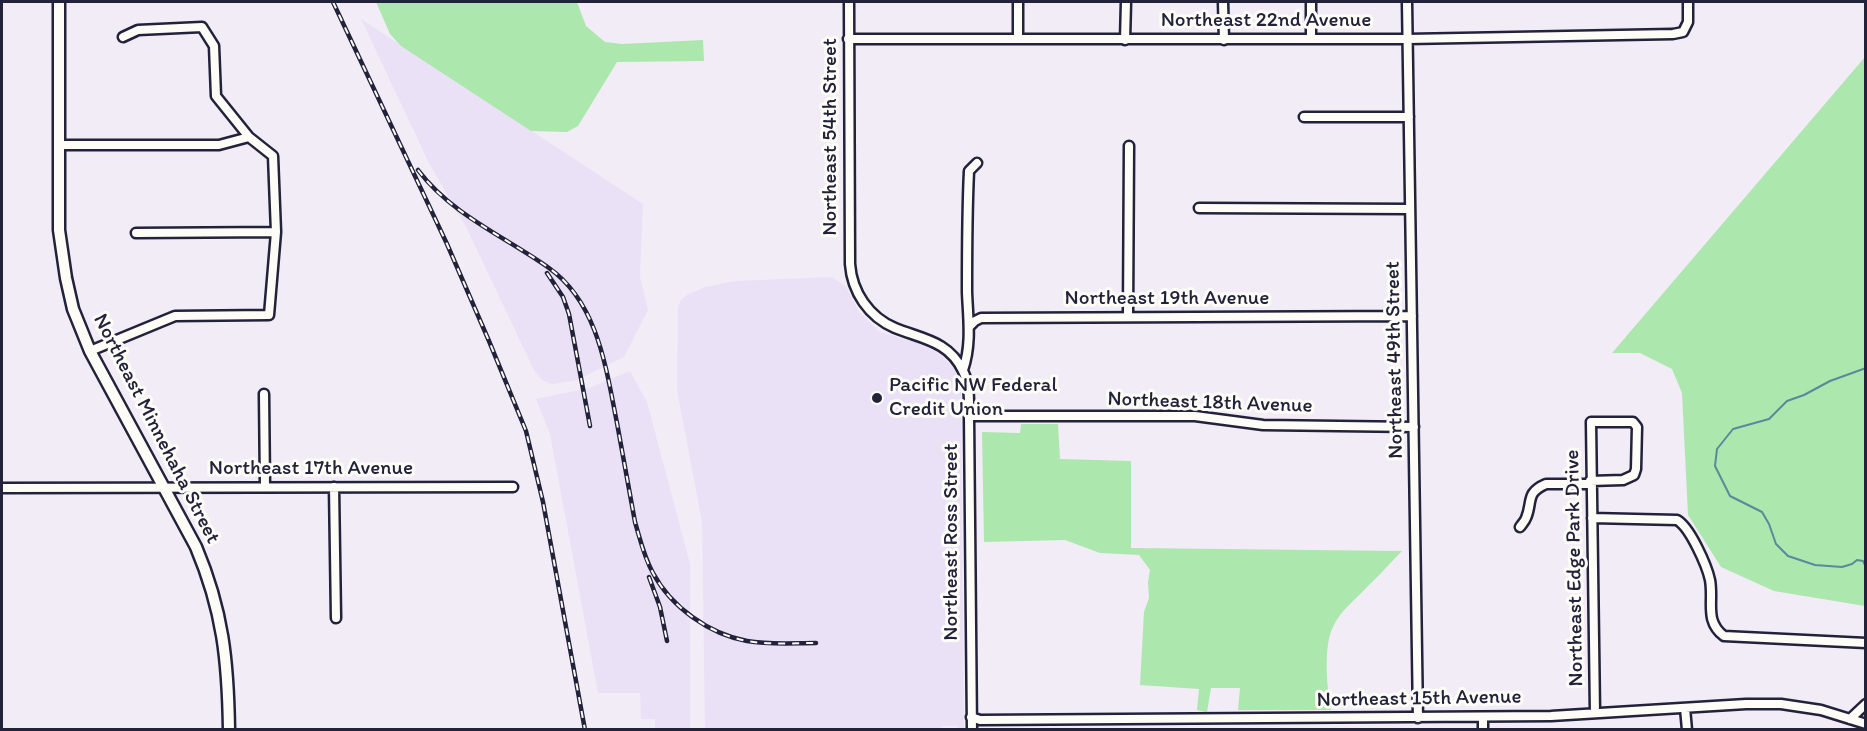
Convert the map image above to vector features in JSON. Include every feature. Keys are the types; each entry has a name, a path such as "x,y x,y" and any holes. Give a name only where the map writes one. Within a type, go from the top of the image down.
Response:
{"main road":[{"name":"Northeast Minnehaha Street","path":"59,2 61,247 66,278 74,309 90,351 199,555 213,592 220,616 227,677 229,729"}],"street":[{"name":"Northeast 54th Street","path":"849,2 850,271"},
{"path":"1018,2 1018,39"},
{"path":"1125,2 1125,40"},
{"path":"1223,2 1224,40"},
{"path":"1311,2 1311,39"},
{"name":"Northeast 49th Street","path":"1407,2 1414,427 1414,718 1409,729"},
{"name":"Northeast 22nd Avenue","path":"848,39 1408,39 1672,34 1683,32 1688,22 1688,2"},
{"path":"90,351 175,316 270,315 276,232 273,156 249,137 216,96 214,46 202,27 138,30 123,37"},
{"path":"1304,117 1409,117"},
{"path":"59,145 219,145 249,137"},
{"path":"1128,317 1129,146"},
{"path":"963,370 968,357 969,327 967,233 969,171 977,163"},
{"path":"1199,208 1410,209"},
{"path":"136,233 276,232"},
{"name":"Northeast Ross Street","path":"850,271 857,292 865,306 896,328 920,335 943,346 963,370 969,393 972,729"},
{"name":"Northeast 19th Avenue","path":"969,327 981,318 1412,316"},
{"path":"264,394 265,486"},
{"name":"Northeast 18th Avenue","path":"969,416 1195,416 1263,425 1414,427"},
{"name":"Northeast Edge Park Drive","path":"1590,482 1623,480 1634,475 1637,426 1633,422 1590,422 1590,482 1595,713"},
{"path":"1520,527 1527,517 1531,495 1541,486 1590,482"},
{"path":"334,487 336,618"},
{"name":"Northeast 17th Avenue","path":"2,488 513,487"},
{"path":"1592,518 1677,520 1684,524 1710,580 1712,623 1716,630 1724,636 1866,643"},
{"name":"Northeast 15th Avenue","path":"971,717 980,720 1560,716 1746,704 1781,704 1802,706 1866,724"},
{"path":"1850,718 1866,704"},
{"path":"1685,708 1687,729"},
{"path":"1483,717 1483,729"}],"shaded area":[{"path":"361,19 643,204 640,277 648,310 624,357 577,380 552,384 542,380 534,370 467,229 429,163"},
{"path":"832,277 846,287 859,312 880,332 915,342 938,352 954,368 961,387 964,729 957,729 957,726 941,726 940,730 705,729 702,522 677,390 678,307 687,295 705,287 736,281"},
{"path":"630,371 647,402 690,564 690,729 658,729 655,728 655,719 641,719 640,693 598,693 550,434 536,399 589,388"}],"green space":[{"path":"376,2 577,2 586,26 605,42 622,44 703,40 704,61 617,62 578,126 567,132 531,131 401,46 390,34"},
{"path":"1865,57 1866,606 1774,591 1721,567 1688,515 1682,393 1672,369 1640,353 1612,353"},
{"path":"1021,424 1058,424 1060,459 1131,461 1131,548 1402,551 1344,611 1333,627 1327,656 1331,710 1238,710 1240,688 1211,688 1207,712 1197,710 1199,689 1140,685 1144,612 1149,598 1150,570 1139,555 1100,553 1065,540 984,542 982,432 1020,433"}],"waterway":[{"path":"1866,368 1830,381 1787,401 1769,419 1733,429 1717,449 1715,466 1730,496 1762,512 1776,544 1788,556 1815,565 1842,567 1857,560 1863,561 1866,567"}],"railway":[{"path":"333,2 447,244 526,431 543,502 585,730"},
{"path":"418,170 446,200 479,224 549,268 566,282 579,299 589,318 604,359 642,548 653,573 670,597 692,617 733,637 764,643 816,643"},
{"path":"547,273 563,297 569,314 590,426"},
{"path":"649,577 660,607 667,641"}],"place":[{"name":"Pacific NW Federal Credit Union","path":"877,398"}]}
